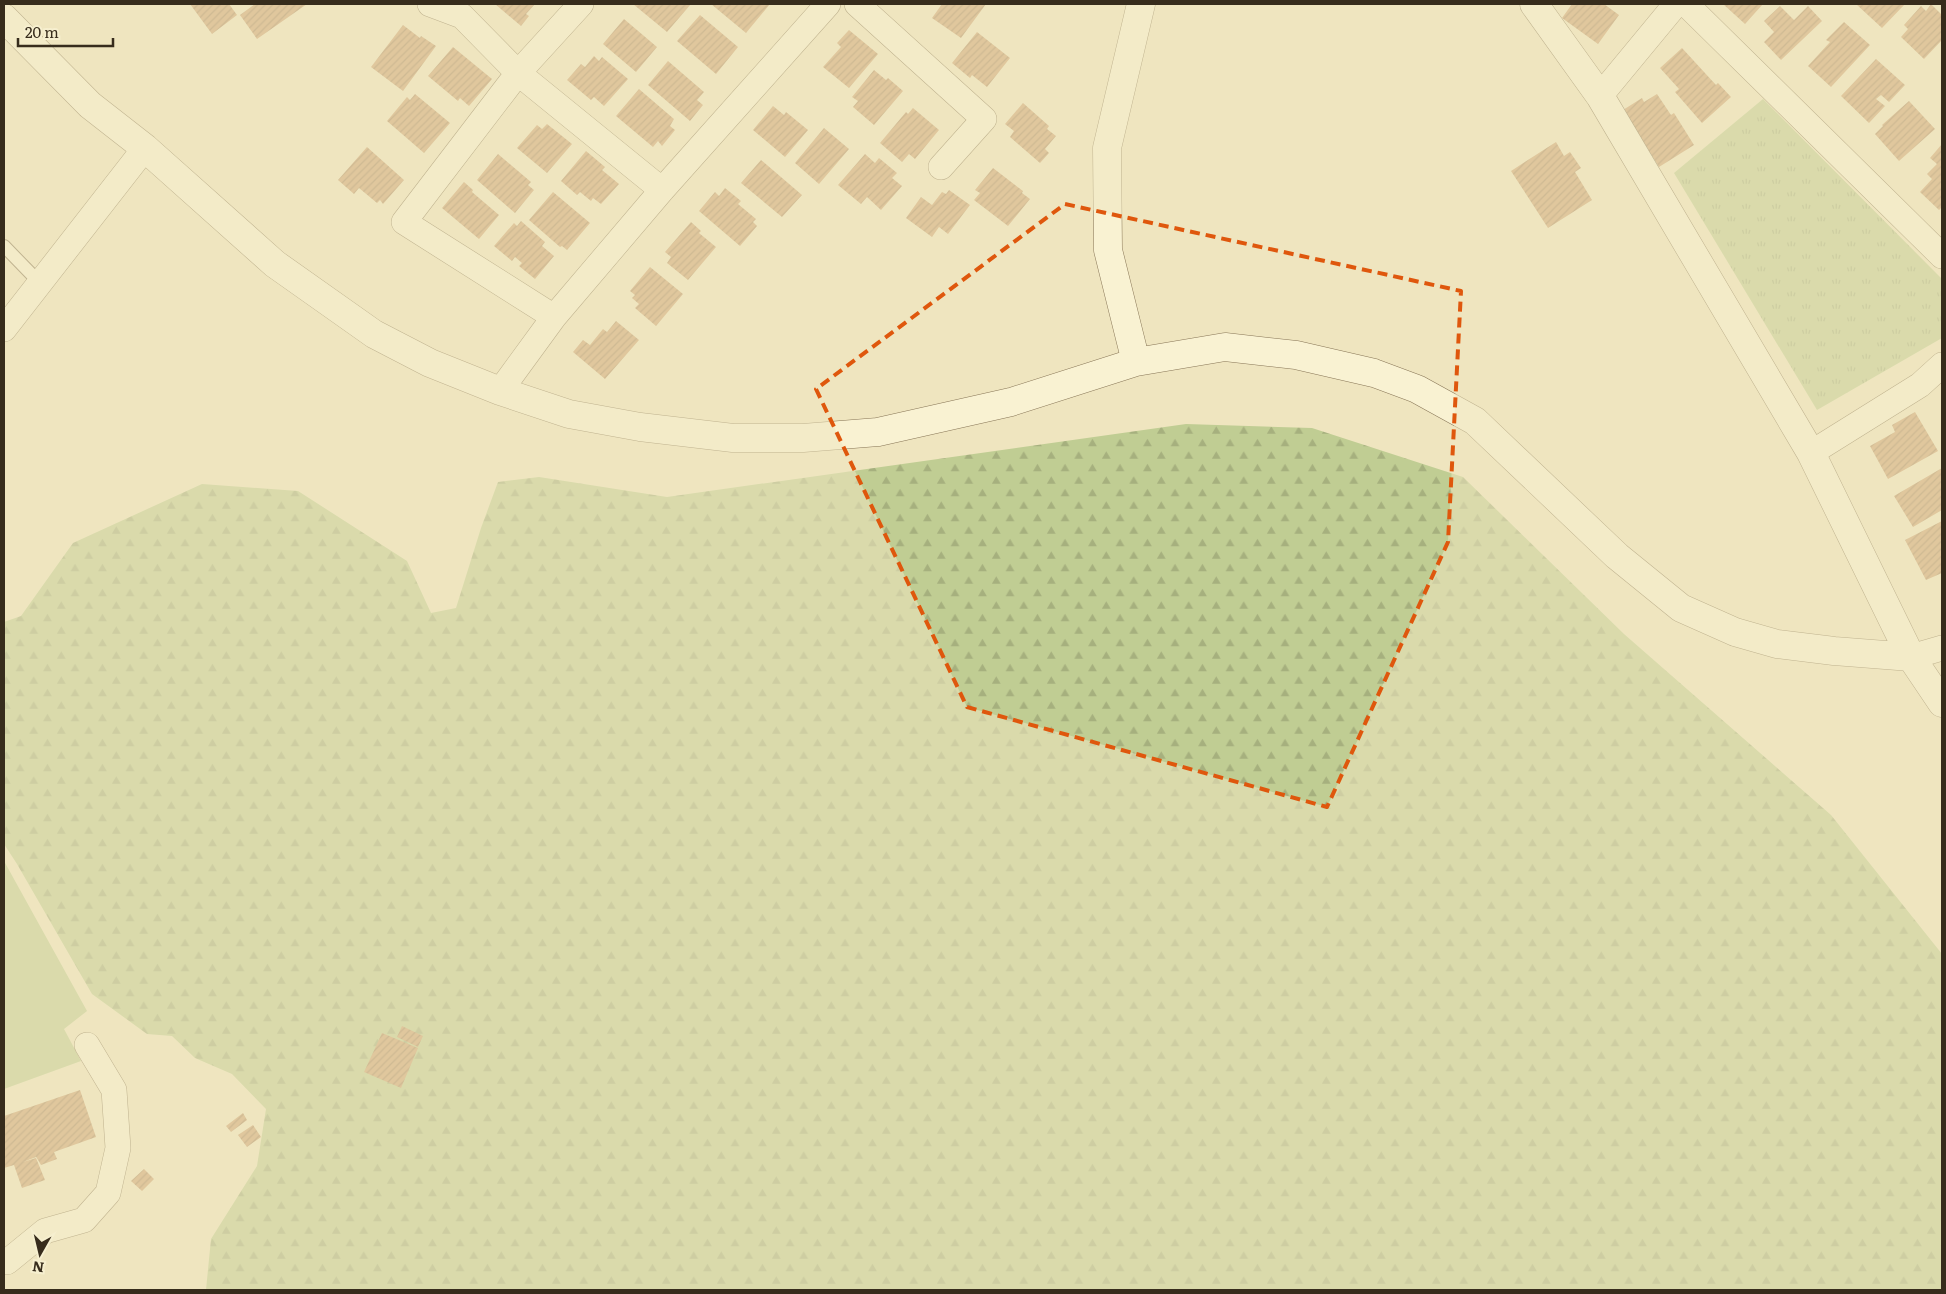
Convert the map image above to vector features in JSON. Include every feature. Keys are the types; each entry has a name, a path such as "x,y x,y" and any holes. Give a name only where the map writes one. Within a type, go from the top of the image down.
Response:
{"street":[{"path":"430,4 462,16 518,73 662,190"},
{"path":"554,317 404,222 518,73 581,4"},
{"path":"500,392 554,317 662,190 828,4"},
{"path":"857,4 984,119 942,167"},
{"path":"1136,362 1108,250 1108,148 1142,4"},
{"path":"1534,4 1600,96 1811,453 1911,657 1942,704"},
{"path":"1600,96 1676,4"},
{"path":"1686,4 1942,256"},
{"path":"4,18 90,105 145,148 275,264 374,334 430,364 500,392 568,414 640,427 733,438 803,438 878,432 1011,402 1136,362 1225,348 1296,355 1374,373 1417,389 1474,420 1617,556 1681,608 1735,632 1777,644 1911,657 1942,648"},
{"path":"4,329 145,148"},
{"path":"1811,453 1920,385 1942,365"},
{"path":"5,1261 45,1231 84,1220 108,1194 118,1148 114,1090 87,1045"}],"lane":[{"path":"4,246 40,283"}],"highlighted area":[{"path":"1065,204 1461,291 1448,542 1327,807 967,707 816,389"}],"green space":[{"path":"1763,99 1942,279 1942,338 1817,410 1674,173"},
{"path":"1186,424 1312,428 1463,477 1624,634 1831,815 1942,954 1942,1290 206,1290 211,1239 257,1166 266,1109 232,1074 195,1058 172,1036 147,1034 92,994 4,844 4,622 21,616 73,543 202,484 298,491 407,561 431,613 456,608 481,528 498,482 539,477 667,497"},
{"path":"4,861 87,1011 64,1029 81,1061 4,1089"}],"building":[{"path":"190,4 229,4 237,15 212,34"},
{"path":"255,4 307,4 257,39 240,15"},
{"path":"495,4 535,4 526,14 529,16 521,26"},
{"path":"633,4 691,4 667,32"},
{"path":"711,4 770,4 746,33"},
{"path":"942,4 986,4 961,38 932,18"},
{"path":"1572,4 1604,4 1619,15 1598,44 1562,18"},
{"path":"1723,4 1763,4 1745,24"},
{"path":"1856,4 1905,4 1882,28"},
{"path":"1931,4 1942,15 1942,40 1924,59 1901,37 1908,29 1904,25 1921,6 1926,11"},
{"path":"1780,6 1794,20 1808,6 1822,21 1781,60 1764,42 1774,32 1764,21"},
{"path":"700,15 738,47 716,74 677,41"},
{"path":"624,19 657,47 636,72 603,44"},
{"path":"1844,22 1870,45 1831,87 1808,66 1830,42 1826,40"},
{"path":"403,25 420,38 421,36 436,46 403,91 371,67"},
{"path":"849,30 878,54 849,88 823,67 841,47 837,43"},
{"path":"977,32 1010,58 987,87 972,75 970,78 952,63"},
{"path":"453,47 492,79 469,106 460,98 458,101 428,76"},
{"path":"1682,48 1716,85 1718,83 1731,97 1702,123 1675,92 1679,89 1660,68"},
{"path":"594,56 599,61 602,57 628,79 604,106 594,97 591,100 567,80 581,64 585,67"},
{"path":"1876,59 1905,85 1889,102 1881,95 1876,99 1885,106 1869,123 1841,96"},
{"path":"668,61 704,92 697,100 703,105 690,121 648,85"},
{"path":"874,70 886,80 888,78 903,91 874,125 853,107 858,101 852,97"},
{"path":"639,89 674,119 670,126 675,130 662,146 658,141 653,147 616,116"},
{"path":"415,94 450,123 424,153 387,121 407,97 410,100"},
{"path":"1657,94 1671,115 1674,113 1694,145 1659,167 1623,110 1642,98 1644,102"},
{"path":"1909,101 1935,129 1899,161 1875,134 1882,125"},
{"path":"1023,103 1049,126 1047,129 1056,136 1045,149 1049,153 1040,163 1010,137 1014,131 1005,124"},
{"path":"773,106 784,115 786,112 808,130 785,157 753,130"},
{"path":"913,108 939,130 915,159 909,154 902,162 880,143 906,112 908,114"},
{"path":"547,124 572,144 547,173 517,148 537,125 542,129"},
{"path":"824,128 849,149 819,184 795,163"},
{"path":"1556,142 1564,156 1570,152 1581,168 1575,172 1592,200 1548,228 1511,171"},
{"path":"1942,144 1942,207 1939,210 1920,192 1932,179 1927,174 1937,164 1930,158"},
{"path":"367,147 404,180 383,204 380,200 377,203 359,188 354,194 338,180"},
{"path":"586,151 605,167 602,170 619,184 601,204 593,198 591,201 580,192 577,195 561,181"},
{"path":"498,154 531,182 528,185 534,190 515,213 477,180"},
{"path":"865,154 875,163 879,158 897,173 892,178 902,186 881,210 867,197 861,204 838,185"},
{"path":"761,160 802,195 782,217 741,183"},
{"path":"993,168 1023,191 1022,193 1030,199 1008,226 974,200 980,193 975,190"},
{"path":"464,182 473,190 472,192 499,215 479,239 442,208"},
{"path":"725,188 741,201 738,204 756,219 753,222 757,226 740,246 699,211 715,192 719,196"},
{"path":"949,190 970,205 948,234 939,227 932,237 906,218 921,197 932,205 942,192 946,194"},
{"path":"553,192 590,223 567,250 562,246 560,247 529,220"},
{"path":"521,221 545,242 542,246 554,256 535,279 519,266 522,263 515,257 512,261 494,246 514,223 517,226"},
{"path":"691,222 701,231 699,233 716,247 688,280 667,263 671,257 665,252"},
{"path":"650,267 683,294 656,326 635,308 639,304 632,298 635,295 630,291"},
{"path":"616,321 639,340 605,379 573,352 583,340 590,345 603,329 607,332"},
{"path":"1915,412 1938,451 1888,479 1870,446 1895,432 1892,425"},
{"path":"1942,468 1942,510 1913,527 1894,496"},
{"path":"1942,521 1942,573 1926,580 1905,540"},
{"path":"402,1026 423,1036 418,1047 397,1037"},
{"path":"382,1033 418,1048 401,1088 364,1072"},
{"path":"80,1090 96,1137 54,1152 57,1159 41,1165 35,1155 36,1157 23,1162 36,1158 45,1180 22,1188 14,1165 4,1168 4,1116"},
{"path":"243,1113 247,1120 231,1132 226,1126"},
{"path":"253,1125 261,1137 247,1147 238,1135"},
{"path":"144,1169 154,1179 142,1191 131,1181"}]}
